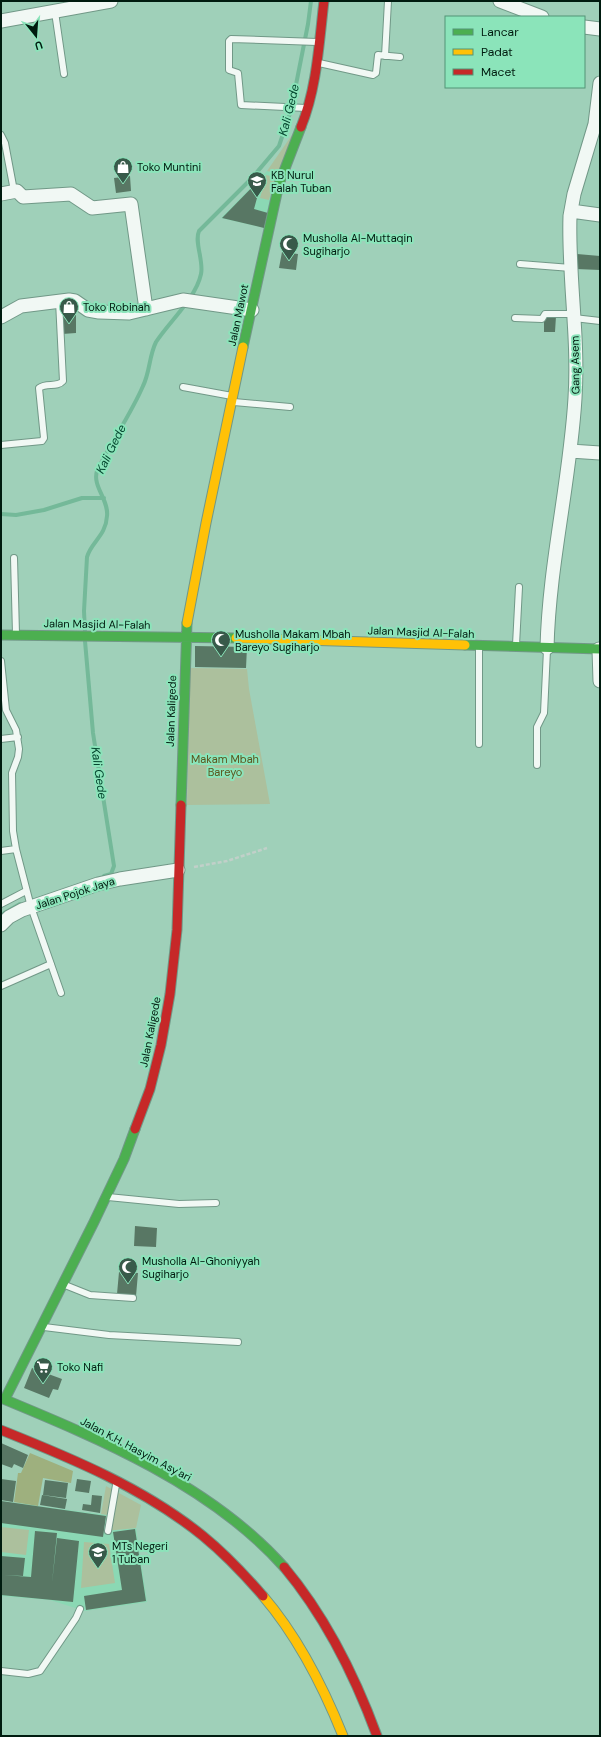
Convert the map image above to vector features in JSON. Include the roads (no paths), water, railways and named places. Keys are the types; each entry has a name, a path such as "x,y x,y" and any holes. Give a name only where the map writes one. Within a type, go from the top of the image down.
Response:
{"main road":[{"name":"Jalan Mawot","path":"185,637 206,523 279,184 317,63 316,42 324,1"},
{"name":"Jalan Masjid Al-Falah","path":"1,634 185,637 599,649"},
{"name":"Jalan Kaligede","path":"3,1398 42,1326 107,1197 143,1110 161,1045 175,953 185,637"},
{"name":"Jalan K.H. Hasyim Asy'ari","path":"3,1398 79,1431 145,1465 208,1503 254,1539 281,1565 290,1576 334,1639 357,1682 377,1736"},
{"path":"1,1430 80,1463 116,1481 168,1512 218,1549 249,1579 275,1611 302,1652 320,1684 334,1711 343,1736"}],"street":[{"path":"1,21 111,1"},
{"path":"500,1 539,16"},
{"path":"585,27 600,29"},
{"name":"Gang Asem","path":"547,648 550,589 570,451 576,386 571,268 571,211 574,194 593,133 600,83"},
{"path":"1,194 18,191 23,197 71,194 91,208 129,203 131,205 146,309"},
{"path":"571,211 600,215"},
{"path":"1,317 21,306 73,300 84,309 99,312 129,313 173,301 188,300 252,310"},
{"path":"570,451 600,453"},
{"path":"599,649 600,681"},
{"name":"Jalan Pojok Jaya","path":"1,925 29,899 104,882 178,870"}],"lane":[{"path":"385,56 388,1"},
{"path":"55,12 64,74"},
{"path":"303,108 240,105 238,73 230,70 229,41 231,39 299,40 316,42"},
{"path":"317,63 372,75 376,73 377,57 379,55 400,57"},
{"path":"1,136 5,143 14,191"},
{"path":"520,264 571,268"},
{"path":"1,445 42,441 44,438 40,388 43,385 59,384 63,381 59,301"},
{"path":"515,318 542,319 544,314 573,316 600,321"},
{"path":"183,387 233,398 290,407"},
{"path":"14,558 16,635"},
{"path":"516,647 519,587"},
{"path":"479,646 479,744"},
{"path":"537,765 537,727 544,713 547,648"},
{"path":"1,661 6,710 18,737 19,753 12,775 13,831 16,850 29,899 62,993"},
{"path":"1,739 18,737"},
{"path":"1,851 16,850"},
{"path":"1,904 29,899"},
{"path":"1,986 51,964"},
{"path":"107,1197 173,1204 216,1203"},
{"path":"63,1284 90,1295 133,1298"},
{"path":"42,1326 109,1335 238,1342"},
{"path":"108,1531 116,1481"},
{"path":"1,1671 31,1674 40,1671 76,1618 80,1609"}],"waterway":[{"name":"Kali Gede","path":"85,632 84,611 87,557 104,529 107,516 106,504 98,488 96,477 97,471 143,386 156,342 182,310 198,283 202,269 198,241 199,231 252,178 279,146 291,110 308,24 311,1"},
{"path":"1,514 16,515 44,510 82,498 104,498"},
{"name":"Kali Gede","path":"85,641 93,733 114,866 111,874 104,876"},
{"name":"Kali Gede","path":"1,915 20,904"}],"place":[{"name":"Toko Muntini","path":"123,184"},
{"name":"KB Nurul Falah Tuban","path":"257,198"},
{"name":"Musholla Al-Muttaqin Sugiharjo","path":"289,261"},
{"name":"Toko Robinah","path":"69,324"},
{"name":"Musholla Makam Mbah Bareyo Sugiharjo","path":"221,657"},
{"name":"Musholla Al-Ghoniyyah Sugiharjo","path":"128,1284"},
{"name":"Toko Nafi","path":"43,1384"},
{"name":"MTs Negeri 1 Tuban","path":"98,1569"}],"park label":[{"name":"Makam Mbah Bareyo","path":"225,765"}]}
